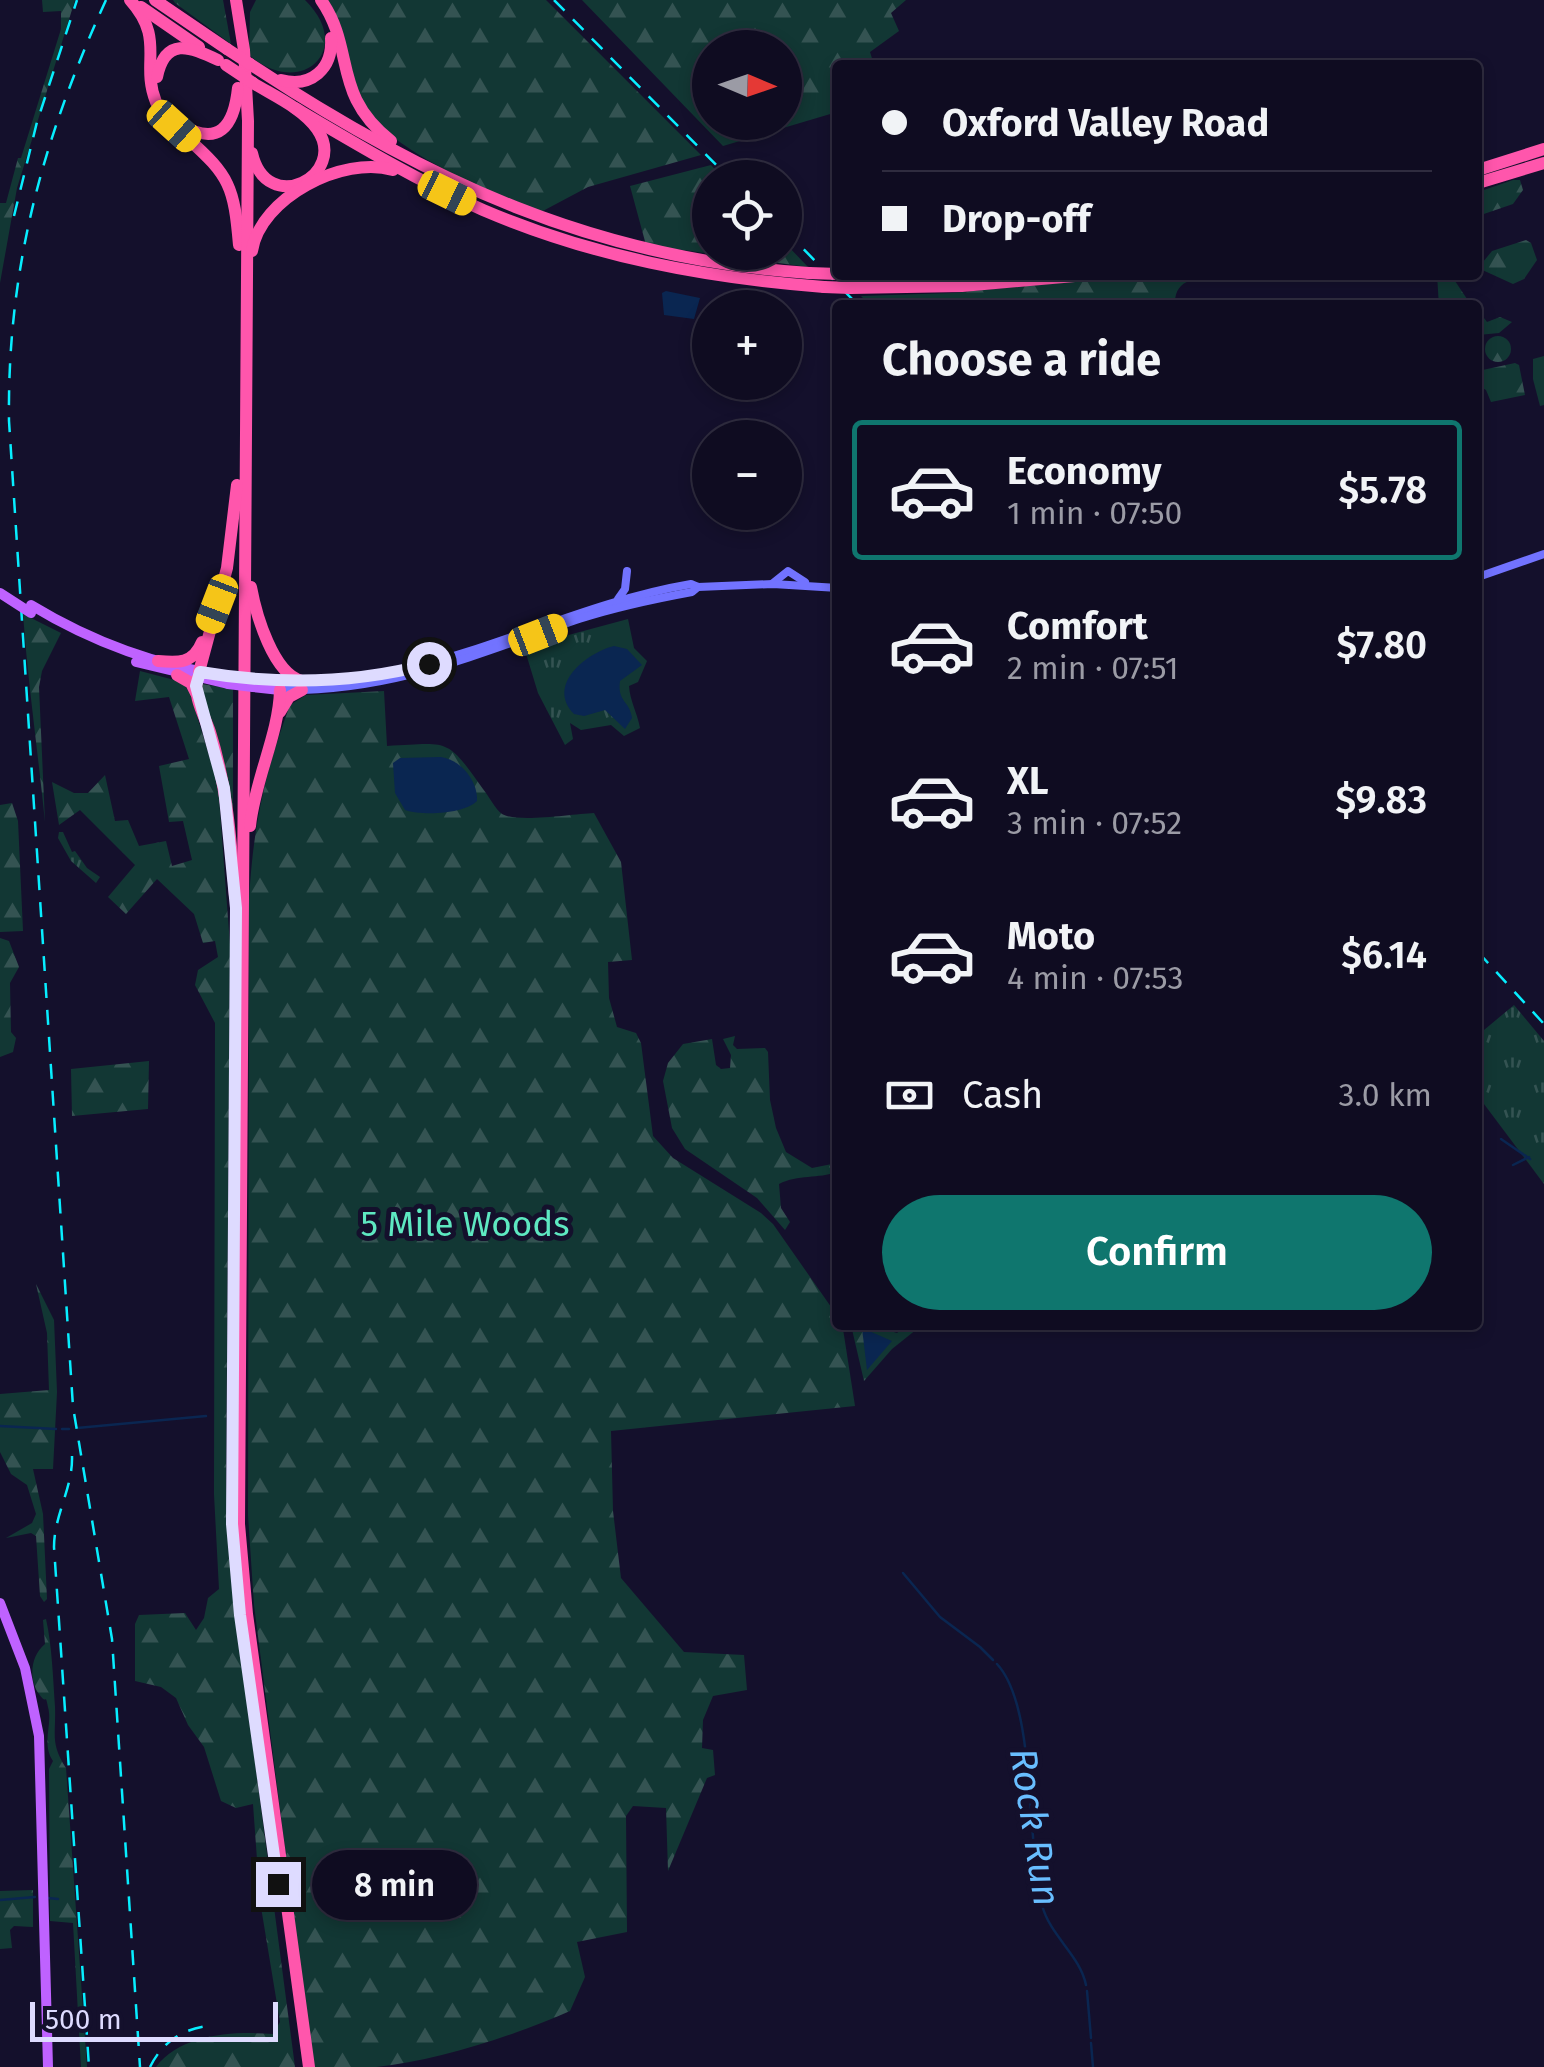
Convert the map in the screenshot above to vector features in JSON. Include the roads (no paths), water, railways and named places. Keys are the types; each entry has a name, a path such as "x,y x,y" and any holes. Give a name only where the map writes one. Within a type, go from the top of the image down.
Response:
{"highway":[{"path":"130,0 223,58"},
{"path":"130,0 146,19 151,36 156,102 166,119 224,175 234,202 239,245"},
{"path":"158,0 253,83 441,181"},
{"path":"228,0 238,88 239,245 234,1560 306,2067"},
{"path":"236,0 249,60 353,128 517,223 611,255 708,276 850,288 1030,280"},
{"path":"248,0 244,17 249,60 240,1542 306,2067"},
{"path":"238,88 232,118 217,132 194,132 167,112 156,80 165,56 176,49 189,48 223,58 249,60 293,82 311,79 330,58 332,42 318,0"},
{"path":"318,0 331,17 350,89 364,114 441,181"},
{"path":"248,121 252,155 260,174 278,185 298,185 316,172 324,150 317,129 295,108"},
{"path":"1482,169 1544,149"},
{"path":"1482,182 1544,163"},
{"path":"247,298 252,248 259,226 277,204 335,174 366,166 441,181 584,234 658,253 741,267 832,274"},
{"path":"236,908 224,788 198,681 230,554 237,485"},
{"path":"246,541 254,605 279,662 288,676 302,686 287,700 277,718"},
{"path":"158,662 183,662 195,656 220,598"},
{"path":"243,888 254,794 277,718 279,662"},
{"path":"178,675 191,683 198,681"}],"main road":[{"path":"1482,575 1544,554"},
{"path":"618,599 626,589 627,571"},
{"path":"770,584 781,580 788,571 814,586"},
{"path":"633,582 640,590 654,590"},
{"path":"302,686 402,670 654,590 690,584 832,588"},
{"path":"31,609 198,681 363,685 428,672 580,619 692,592 698,587"},
{"path":"0,590 98,648 178,675"},
{"path":"636,614 641,602"},
{"path":"0,1603 25,1668 39,1736 48,2067"}],"water":[{"path":"662,293 692,296 692,319 664,315"},
{"path":"614,646 627,649 642,665 620,681 620,693 632,718 625,729 605,710 584,716 574,714 564,692 582,663"},
{"path":"441,757 455,762 467,773 475,786 477,801 443,813 405,810 395,793 393,763 400,758"},
{"path":"862,1330 892,1341 867,1370"}],"waterway":[{"path":"1501,1139 1530,1159"},
{"path":"1513,1165 1529,1157"},
{"path":"77,1428 206,1416"},
{"path":"0,1426 56,1429"},
{"path":"62,1429 69,1429"},
{"name":"Rock Run","path":"903,1573 940,1617 993,1660"},
{"name":"Rock Run","path":"997,1664 1010,1684 1025,1743 1042,1905 1051,1926 1078,1964 1086,1985"},
{"path":"0,1900 35,1897"},
{"path":"48,1898 58,1899"},
{"name":"Rock Run","path":"1087,1991 1091,2038"},
{"name":"Rock Run","path":"1091,2043 1093,2067"}],"railway":[{"path":"14,216 37,122 77,0"},
{"path":"106,0 64,102 33,205 14,310 9,421 73,1407 112,1639 140,2067"},
{"path":"554,0 711,160"},
{"path":"802,247 832,278"},
{"path":"834,280 853,300"},
{"path":"1482,956 1544,1024"},
{"path":"72,1456 54,1547 89,2067"},
{"path":"150,2067 173,2039 207,2026"}],"park label":[{"name":"5 Mile Woods","path":"465,1224"}]}
